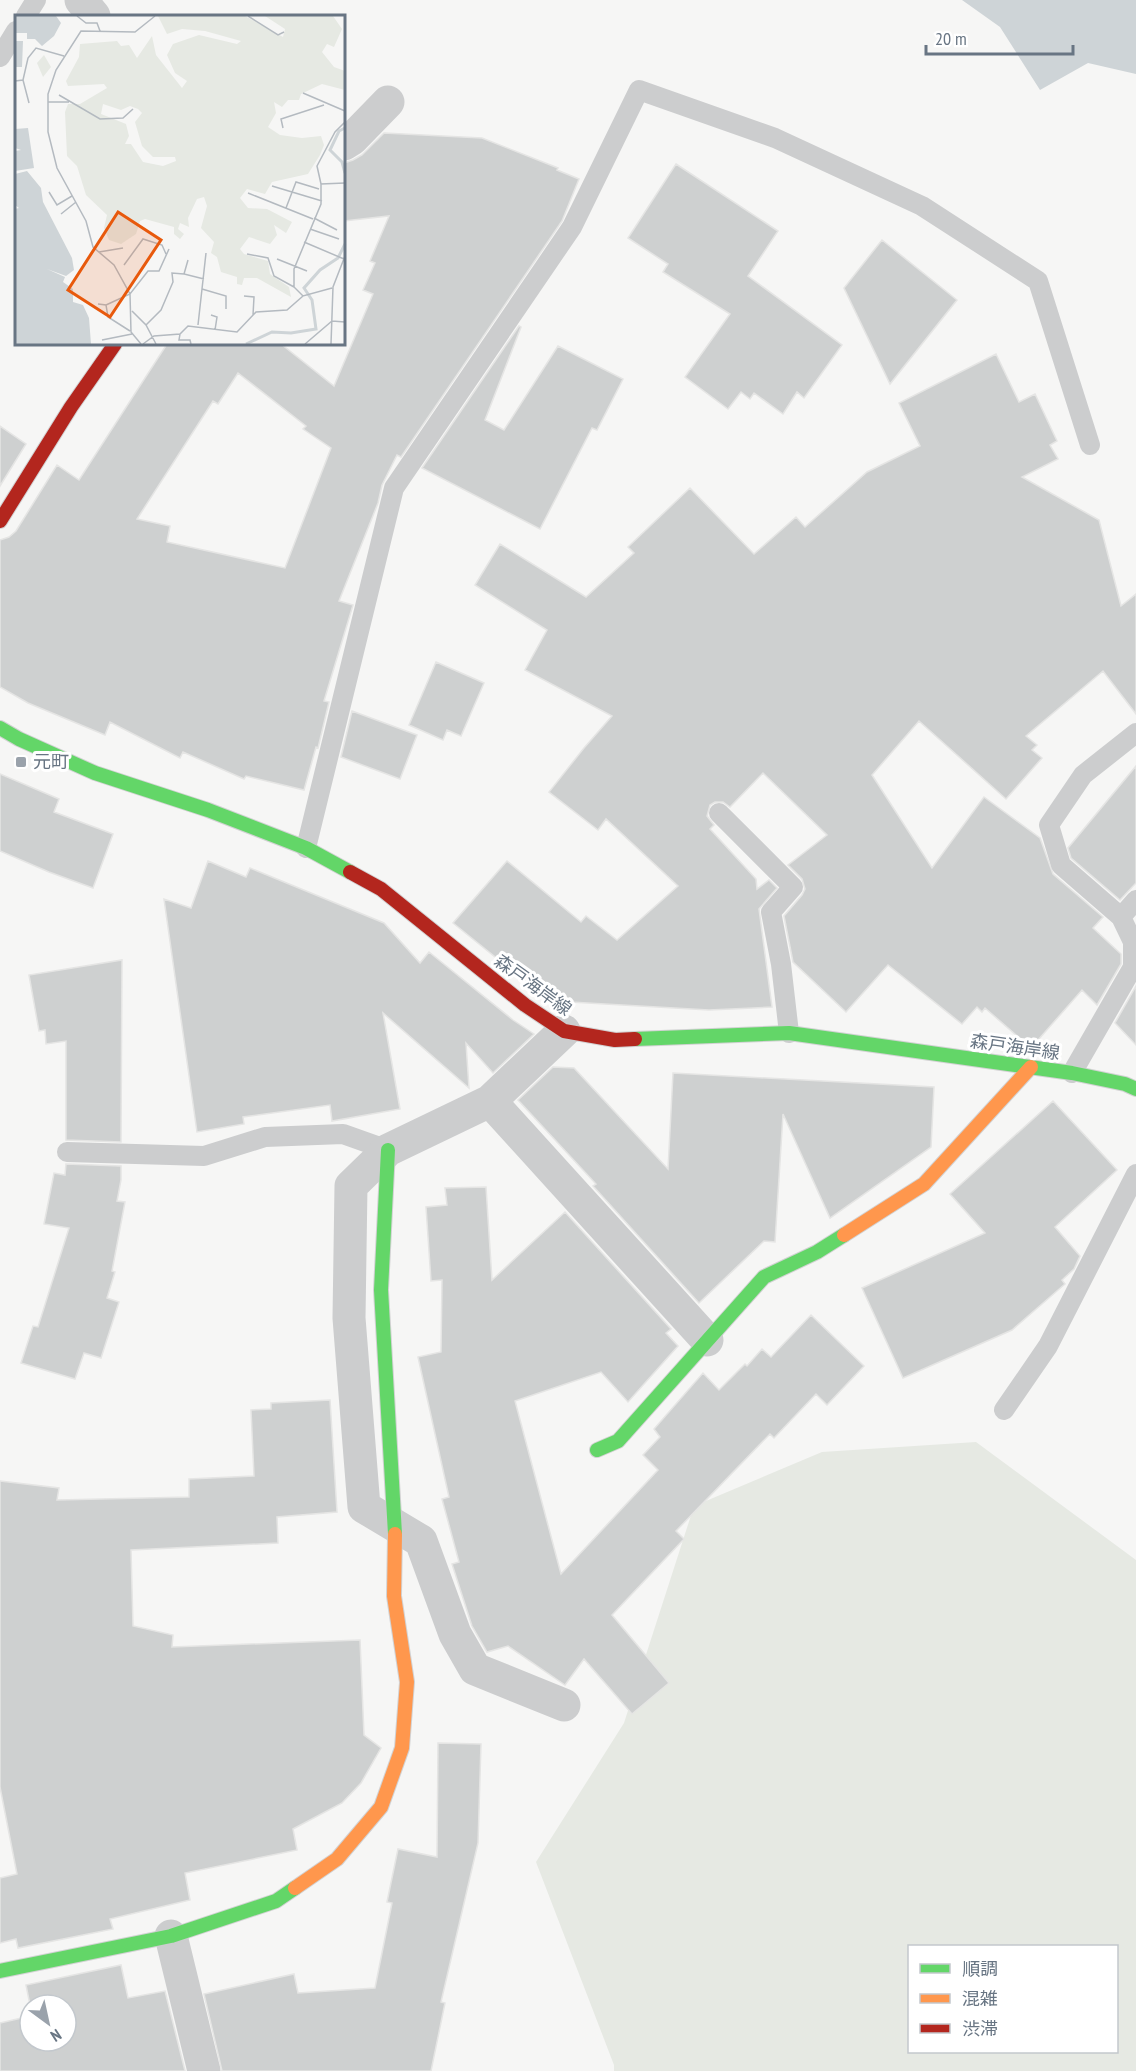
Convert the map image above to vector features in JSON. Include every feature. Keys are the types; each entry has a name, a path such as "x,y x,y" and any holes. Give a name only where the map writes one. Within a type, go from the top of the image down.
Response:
{"street":[{"path":"81,0 93,15"},
{"path":"345,143 388,102"},
{"path":"0,521 71,407 114,345"},
{"name":"森戸海岸線","path":"0,728 19,739 95,773 208,810 306,848 381,889 525,1005 564,1031 615,1040 789,1033 1072,1073 1125,1084 1136,1089"},
{"path":"564,1031 489,1101 388,1150 351,1186 349,1318 363,1507 421,1541 455,1634 475,1669 564,1705"},
{"path":"597,1450 618,1441 764,1277 817,1252 924,1184 1031,1067"},
{"path":"489,1101 707,1340"},
{"path":"0,1971 171,1936 276,1901 337,1859 381,1807 402,1748 407,1682 394,1596 395,1525"},
{"path":"171,1936 204,2071"}],"lane":[{"path":"27,15 36,0"},
{"path":"0,57 15,33"},
{"path":"306,848 394,488 572,227 639,90 775,138 922,206 1038,281 1090,445"},
{"path":"1072,1073 1132,967 1133,942 1121,917 1061,865 1049,825 1083,775 1136,733"},
{"path":"719,813 793,887 771,912 781,964 789,1033"},
{"path":"1121,917 1136,900"},
{"path":"67,1152 204,1156 265,1137 344,1134 388,1150"},
{"path":"1004,1410 1048,1346 1136,1173"}],"shaded area":[{"path":"962,0 1136,0 1136,74 1088,63 1040,90 1000,27"},
{"path":"976,1442 1136,1560 1136,2071 614,2071 614,2065 536,1862 624,1723 694,1506 822,1452"}],"building":[{"path":"384,133 482,138 558,168 557,170 579,179 562,221 401,457 397,455 382,485 378,503 339,601 353,605 324,701 329,702 318,748 316,747 304,790 246,776 244,779 183,752 180,758 110,722 105,735 28,703 0,687 0,540 16,531 57,465 79,480 166,345 282,345 334,386 373,294 363,290 375,263 370,261 389,216 345,221 345,163 362,155","holes":["238,373 306,426 303,429 331,448 285,568 167,542 170,526 137,519 213,401 218,404"]},
{"path":"676,164 778,231 748,276 842,345 804,398 797,392 783,414 754,393 750,399 741,392 728,409 685,377 730,314 663,272 668,264 628,238"},
{"path":"882,240 957,300 890,384 844,288"},
{"path":"519,326 521,327 485,420 504,430 558,346 623,379 597,430 592,428 540,529 422,468"},
{"path":"996,354 1019,402 1035,394 1057,441 1050,445 1058,459 1022,477 1099,520 1121,606 1136,594 1136,714 1103,671 1026,736 1037,745 1032,750 1042,758 1006,799 919,721 872,775 932,868 984,797 1040,838 1053,874 1103,917 1093,928 1121,954 1121,964 1097,1005 1082,990 1031,1048 985,1008 982,1012 977,1007 962,1024 888,965 846,1012 793,962 784,916 805,889 802,879 788,865 827,835 763,773 730,807 723,802 710,805 707,816 714,825 710,829 756,879 757,889 769,880 777,888 759,909 772,1007 709,1010 553,1001 453,923 507,861 581,922 586,916 617,940 678,886 606,819 598,830 549,792 612,716 525,670 547,630 475,585 500,544 586,597 634,553 628,547 690,488 754,554 796,517 805,527 867,472 920,446 899,403"},
{"path":"0,426 26,444 0,486"},
{"path":"436,662 484,683 461,736 447,730 443,740 409,725"},
{"path":"352,711 417,735 400,779 341,757"},
{"path":"1136,766 1136,883 1120,900 1071,858 1068,848"},
{"path":"0,774 59,799 54,812 113,834 93,888 0,851"},
{"path":"208,861 246,877 250,868 384,923 420,963 429,952 513,1020 534,1034 493,1073 466,1043 469,1088 383,1013 400,1109 332,1121 330,1105 243,1117 244,1124 197,1132 164,899 191,908"},
{"path":"122,960 121,1142 66,1140 66,1041 46,1044 45,1030 39,1031 29,975"},
{"path":"1136,986 1136,1045 1115,1023"},
{"path":"553,1067 574,1068 668,1169 673,1073 934,1087 931,1147 830,1218 783,1114 775,1242 764,1241 699,1303 593,1186 596,1184 518,1100"},
{"path":"1053,1101 1117,1170 1055,1227 1080,1256 1074,1269 1062,1280 1065,1284 1012,1330 903,1378 862,1288 985,1233 950,1194"},
{"path":"66,1164 121,1166 117,1201 125,1202 112,1271 115,1272 107,1298 119,1302 101,1358 84,1353 75,1379 21,1363 33,1326 38,1327 69,1228 44,1224 54,1173 65,1175"},
{"path":"486,1187 492,1280 565,1212 671,1329 666,1333 678,1346 628,1402 601,1372 515,1401 561,1574 658,1470 643,1455 660,1437 654,1429 703,1373 719,1390 745,1364 747,1366 762,1349 771,1357 811,1315 864,1366 827,1405 816,1394 774,1438 770,1434 676,1531 684,1539 612,1615 669,1683 632,1714 584,1659 565,1685 508,1646 487,1652 472,1626 452,1564 459,1562 442,1499 449,1497 418,1357 441,1352 442,1280 431,1281 426,1207 447,1205 445,1188"},
{"path":"330,1400 337,1512 277,1517 278,1543 131,1550 133,1626 173,1635 172,1647 360,1640 364,1735 381,1748 361,1783 342,1803 293,1829 297,1850 185,1873 190,1900 110,1919 113,1929 18,1948 16,1939 0,1943 0,1878 17,1874 0,1787 0,1481 59,1488 57,1500 189,1497 189,1479 254,1476 251,1410 271,1409 271,1403"},
{"path":"438,1743 481,1744 478,1843 441,2002 445,2003 431,2071 222,2071 204,1994 294,1974 298,1993 375,1988 392,1903 387,1902 398,1849 437,1857"},
{"path":"121,1965 128,1998 165,1991 185,2071 0,2071 0,2023 18,2019 18,2053 78,2053 78,1993 28,1993 26,1985"}],"traffic: fast":[{"path":"0,728 19,739 95,773 208,810 306,848 350,872"},
{"path":"635,1039 789,1033 1072,1073 1125,1084 1136,1089"},
{"path":"388,1150 381,1290 395,1534"},
{"path":"597,1450 618,1441 764,1277 817,1252 844,1235"},
{"path":"0,1971 171,1936 276,1901 295,1888"}],"traffic: slow":[{"path":"844,1235 924,1184 1031,1067"},
{"path":"295,1888 337,1859 381,1807 402,1748 407,1682 394,1596 395,1534"}],"traffic: jam":[{"path":"0,521 71,407 114,345"},
{"path":"350,872 381,889 525,1005 564,1031 615,1040 635,1039"}],"place":[{"name":"元町","path":"21,762"}]}
